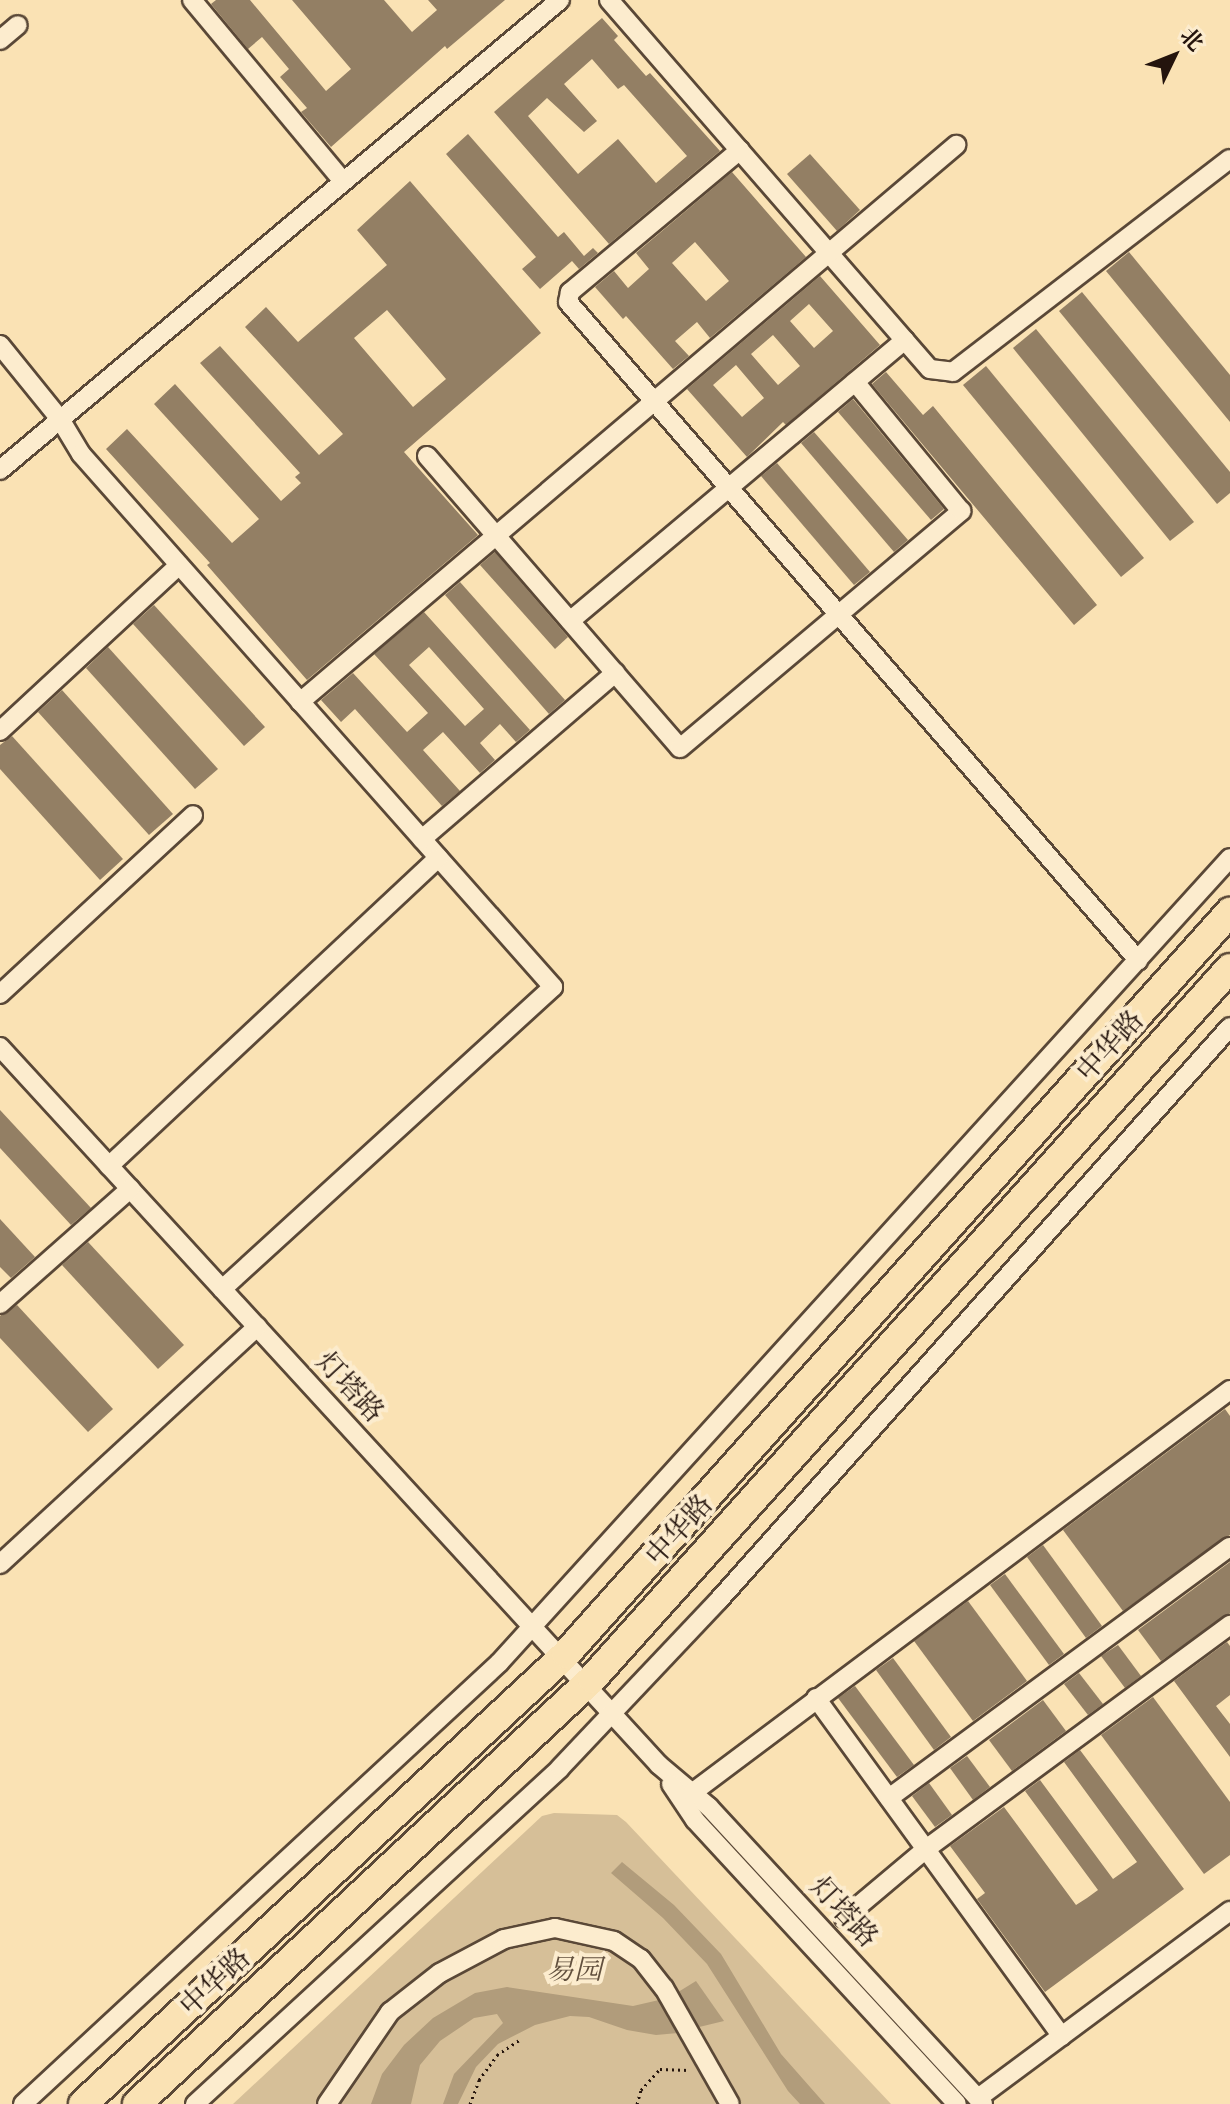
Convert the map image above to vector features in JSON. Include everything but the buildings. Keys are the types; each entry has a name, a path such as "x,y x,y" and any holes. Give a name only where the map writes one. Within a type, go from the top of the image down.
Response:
{"highway":[{"name":"中华路","path":"83,2104 561,1658 1230,912"},
{"name":"中华路","path":"137,2104 586,1685 690,1573 1230,968"}],"street":[{"path":"192,0 343,181"},
{"path":"0,470 560,0"},
{"path":"609,0 930,369 953,372 1230,159"},
{"path":"0,40 18,25"},
{"path":"300,702 956,145"},
{"path":"740,150 566,298 1138,960"},
{"path":"570,621 905,340"},
{"path":"0,345 60,419 81,454 553,987 222,1289"},
{"path":"427,456 680,748 961,511 855,382"},
{"path":"0,731 179,565"},
{"path":"422,839 615,673"},
{"path":"0,994 193,815"},
{"path":"109,1166 438,858"},
{"path":"23,2104 499,1663 1230,858"},
{"path":"195,2104 560,1768 718,1601 1230,1027"},
{"name":"灯塔路","path":"0,1047 659,1765 692,1793 980,2101"},
{"path":"0,1304 130,1189"},
{"path":"0,1564 257,1327"},
{"path":"692,1793 1230,1390"},
{"path":"889,1798 1230,1547"},
{"path":"844,1918 926,1849 1230,1625"},
{"path":"816,1698 1062,2036"},
{"name":"灯塔路","path":"659,1765 695,1820 957,2104"},
{"path":"980,2101 1230,1911"},
{"path":"327,2104 390,2012 440,1973 504,1939 555,1928 614,1941 641,1959 664,1988 730,2104"}],"path":[{"path":"470,2104 479,2080 497,2055 519,2040"},
{"path":"637,2104 641,2090 660,2069 710,2073"}],"green space":[{"name":"易园","path":"554,1813 617,1815 626,1822 891,2104 233,2104 542,1816"}],"shaded area":[{"path":"622,1862 674,1905 721,1954 781,2054 825,2104 800,2104 788,2091 707,1964 663,1918 611,1873"},
{"path":"696,1981 724,2021 695,2028 675,1994"},
{"path":"507,1987 633,2006 659,2000 678,2033 656,2035 627,2030 589,2017 570,2016 535,2025 498,2044 476,2067 458,2104 443,2104 454,2074 503,2023 497,2014 474,2018 440,2041 420,2065 411,2104 371,2104 382,2074 404,2045 433,2018 475,1993"}]}
